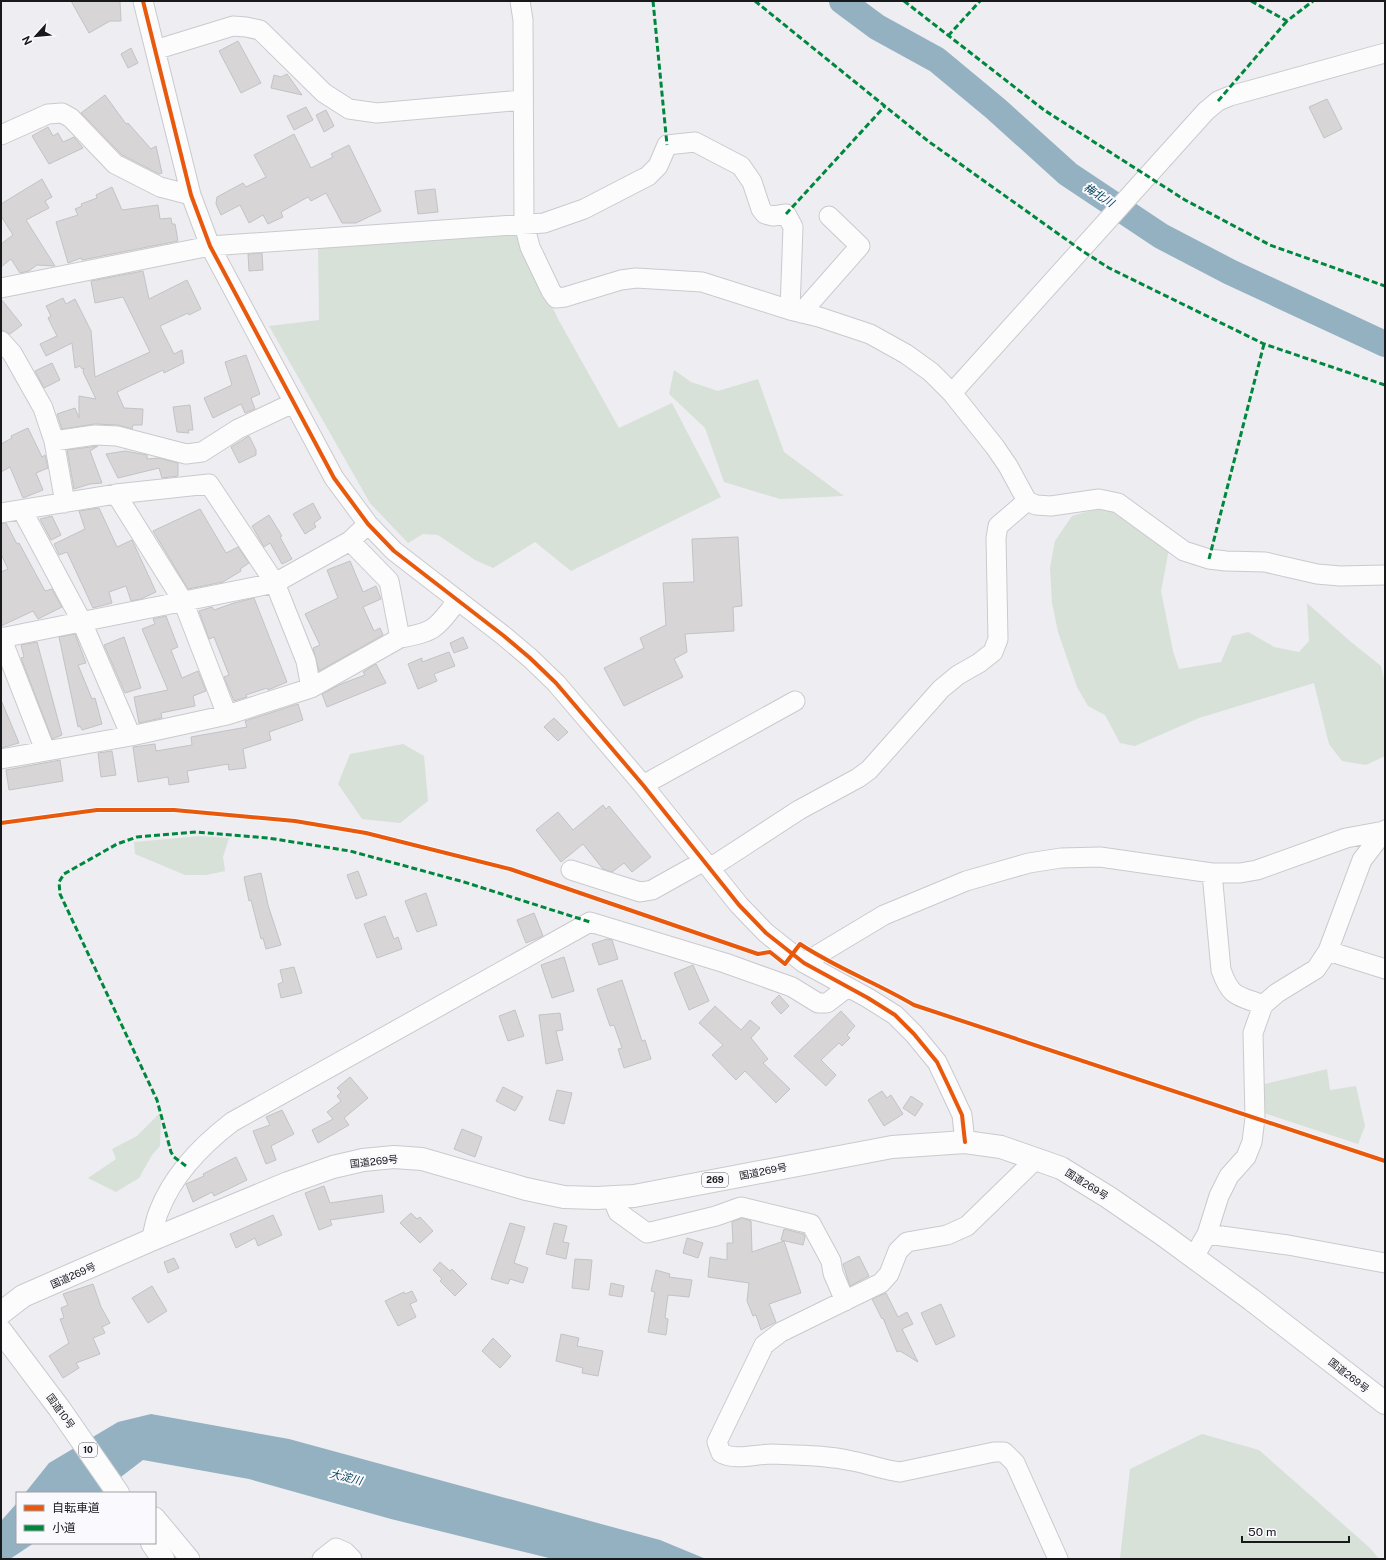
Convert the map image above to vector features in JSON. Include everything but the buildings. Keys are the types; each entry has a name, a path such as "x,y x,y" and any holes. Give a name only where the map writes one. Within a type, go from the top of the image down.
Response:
{"highway":[{"name":"国道269号","path":"1,1313 23,1296 152,1240 288,1183 333,1167 363,1160 394,1157 422,1160 526,1189 564,1197 612,1197 634,1196 892,1148 965,1142 1001,1147 1037,1158 1061,1168 1101,1193 1194,1257 1385,1403"},
{"name":"国道10号","path":"1,1332 59,1408 117,1492"},
{"path":"153,1544 163,1559"}],"street":[{"path":"143,1 191,195 210,246 334,478 368,524 394,551 530,658 556,683 643,785 739,905 766,933 804,963 848,987 894,1016 914,1034 937,1062 962,1115 965,1142"},
{"path":"520,1 523,20 524,224 530,247 551,291 556,298 566,297 620,280 636,278 680,280 702,282 718,286 796,312 819,316 876,338 912,358 931,372 952,393 995,446 1027,501 1036,506 1051,506 1099,499 1118,502 1184,551 1209,559 1265,562 1317,574 1340,576 1385,575"},
{"path":"155,50 233,26 246,27 260,30 324,93 349,109 377,113 523,100"},
{"path":"952,393 1206,111 1218,101 1230,96 1385,53"},
{"path":"1,136 48,114 62,113 70,118 115,164 160,187 191,195"},
{"path":"1,288 210,246 544,223 584,209 655,171 667,146 695,142 741,166 752,182 757,202 765,214 773,216 786,214 790,220 793,227 796,312"},
{"path":"796,312 860,246 829,216"},
{"path":"1,341 12,353 43,408 54,442 65,503"},
{"path":"54,442 95,435 117,436 186,454 202,452 238,429 293,403"},
{"path":"1,513 116,494 209,484 275,583 306,661 311,688"},
{"path":"116,494 183,601 228,716"},
{"path":"571,870 640,892 652,890 707,865 863,774 879,760 941,689 958,674 979,663 993,652 998,639 996,538 998,526 1027,501"},
{"path":"22,510 81,620 131,736"},
{"path":"45,750 1,638 81,620 275,583 350,541 368,524"},
{"path":"350,541 389,581 400,638"},
{"path":"1,759 131,736 228,716 311,688 400,638 421,635 436,628 458,600"},
{"path":"643,785 795,701"},
{"path":"804,963 891,912 966,881 1029,863 1061,858 1100,857 1212,873 1240,873 1257,870 1346,838 1385,831"},
{"path":"1194,1257 1207,1234 1219,1196 1229,1176 1246,1157 1255,1131 1253,1033 1263,1005 1277,993 1316,969 1328,952 1362,860 1385,831"},
{"path":"1212,873 1221,970 1226,983 1233,994 1263,1005"},
{"path":"152,1240 159,1211 186,1166 209,1139 232,1122 590,922 740,968 792,987 818,1003 827,1003 836,998 848,987"},
{"path":"1328,952 1385,969"},
{"path":"1037,1158 967,1226 947,1235 907,1242 898,1251 889,1274 881,1283 781,1332 764,1345 717,1442 721,1453 728,1457 770,1454 825,1457 852,1461 885,1471 900,1472 994,1452 1004,1452 1015,1463 1058,1559"},
{"path":"612,1197 618,1212 648,1233 716,1216 741,1207 811,1224 831,1261 833,1273 845,1301"},
{"path":"1207,1234 1288,1245 1385,1263"},
{"path":"156,1519 190,1559"},
{"path":"322,1559 336,1548 345,1552 352,1559"}],"shaded area":[{"path":"518,232 558,319 619,428 672,403 721,497 571,571 535,542 493,568 475,560 438,535 423,534 408,543 370,503 269,326 319,320 318,245"},
{"path":"674,370 691,382 718,391 758,379 784,452 844,496 780,499 724,482 705,428 669,394"},
{"path":"1096,509 1113,510 1169,549 1161,591 1173,651 1179,669 1221,662 1232,636 1248,632 1274,647 1299,652 1309,641 1307,603 1381,666 1385,684 1385,756 1366,765 1342,761 1329,744 1314,683 1199,718 1135,746 1120,743 1105,715 1088,706 1077,687 1058,632 1052,603 1050,568 1055,541 1072,516"},
{"path":"403,744 424,756 428,801 400,823 362,819 338,784 350,754"},
{"path":"200,836 229,838 223,857 225,871 206,875 185,875 135,854 134,842"},
{"path":"1327,1069 1330,1090 1356,1086 1365,1126 1358,1144 1261,1112 1261,1085"},
{"path":"159,1114 161,1121 160,1146 152,1155 139,1178 116,1192 88,1178 116,1159 112,1149 137,1136"},
{"path":"1202,1434 1259,1450 1370,1548 1379,1559 1120,1559 1130,1469"}],"water":[{"name":"大淀川","path":"151,1414 289,1439 660,1540 706,1559 553,1559 391,1519 249,1479 143,1460 101,1492 26,1492 49,1463 118,1422"},
{"path":"16,1504 16,1544 32,1544 10,1559 1,1559 1,1521"}],"waterway":[{"name":"梅北川","path":"842,1 877,27 937,60 996,109 1068,174 1161,236 1230,272 1385,344"}],"marked path":[{"path":"653,1 667,145"},
{"path":"755,1 928,141 1081,250 1109,268 1264,344 1385,385"},
{"path":"904,1 1044,110 1185,200 1270,245 1385,286"},
{"path":"948,36 980,1"},
{"path":"1251,1 1287,21 1313,1"},
{"path":"1218,101 1287,21"},
{"path":"786,214 885,106"},
{"path":"1209,559 1264,344"},
{"path":"186,1166 174,1157 171,1152 157,1100 60,894 59,882 64,874 117,844 137,837 197,832 268,838 350,851 464,882 590,922"}],"cycle path":[{"path":"143,1 191,195 210,246 334,478 368,524 394,551 504,636 556,683 643,785 739,905 766,933 804,963 868,998 895,1015 914,1034 937,1062 948,1085 962,1115 965,1142"},
{"path":"1,823 97,810 174,810 295,821 366,833 510,869 758,954 770,952 785,964 800,944 828,961 914,1005 1385,1161"}]}
